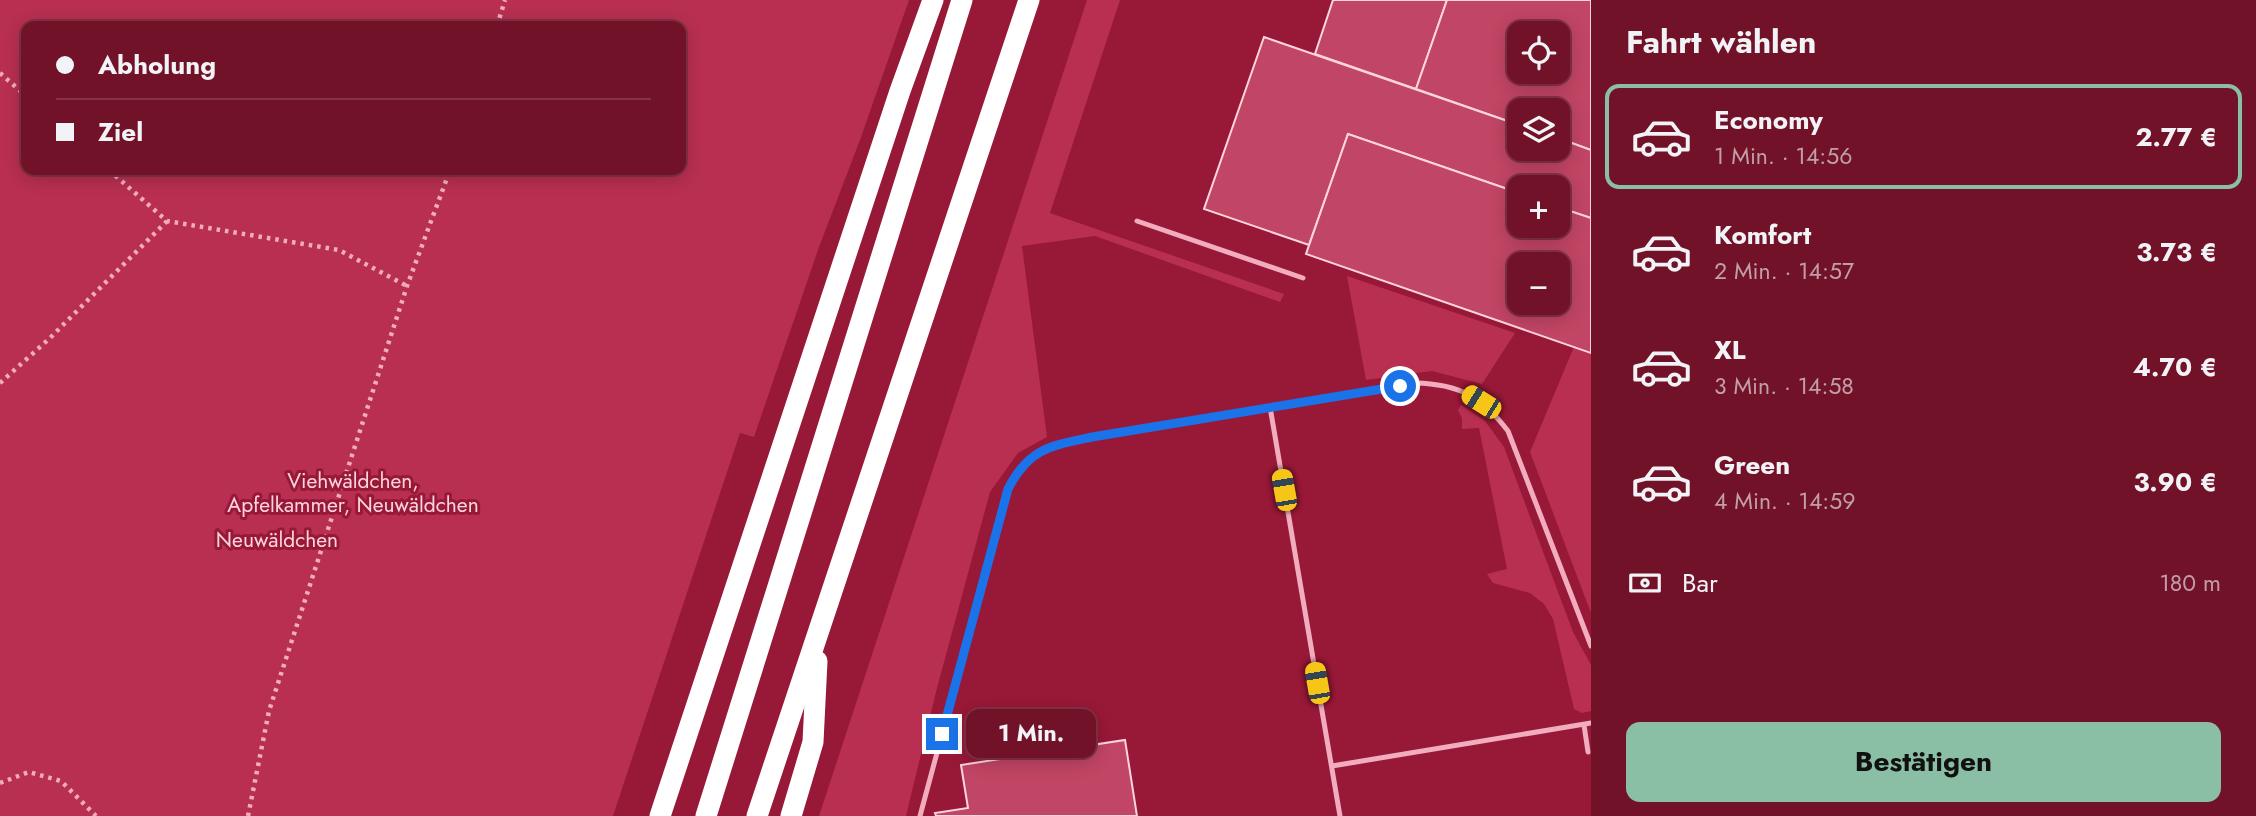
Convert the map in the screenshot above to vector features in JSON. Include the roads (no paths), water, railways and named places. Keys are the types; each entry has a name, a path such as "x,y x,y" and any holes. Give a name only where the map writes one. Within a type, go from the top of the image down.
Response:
{"highway":[{"path":"660,816 900,91 933,0"},
{"path":"706,816 961,0"},
{"path":"757,816 1028,0"},
{"path":"791,816 813,742 817,637"}],"lane":[{"path":"1138,221 1303,278"},
{"path":"920,816 1008,489 1017,472 1031,457 1054,445 1415,383 1441,384 1462,391 1481,402 1508,431 1591,646"},
{"path":"1270,407 1340,816"},
{"path":"1332,766 1588,724 1588,752"}],"park label":[{"name":"Viehwäldchen, Apfelkammer, Neuwäldchen","path":"353,493"},
{"name":"Neuwäldchen","path":"277,540"}]}
